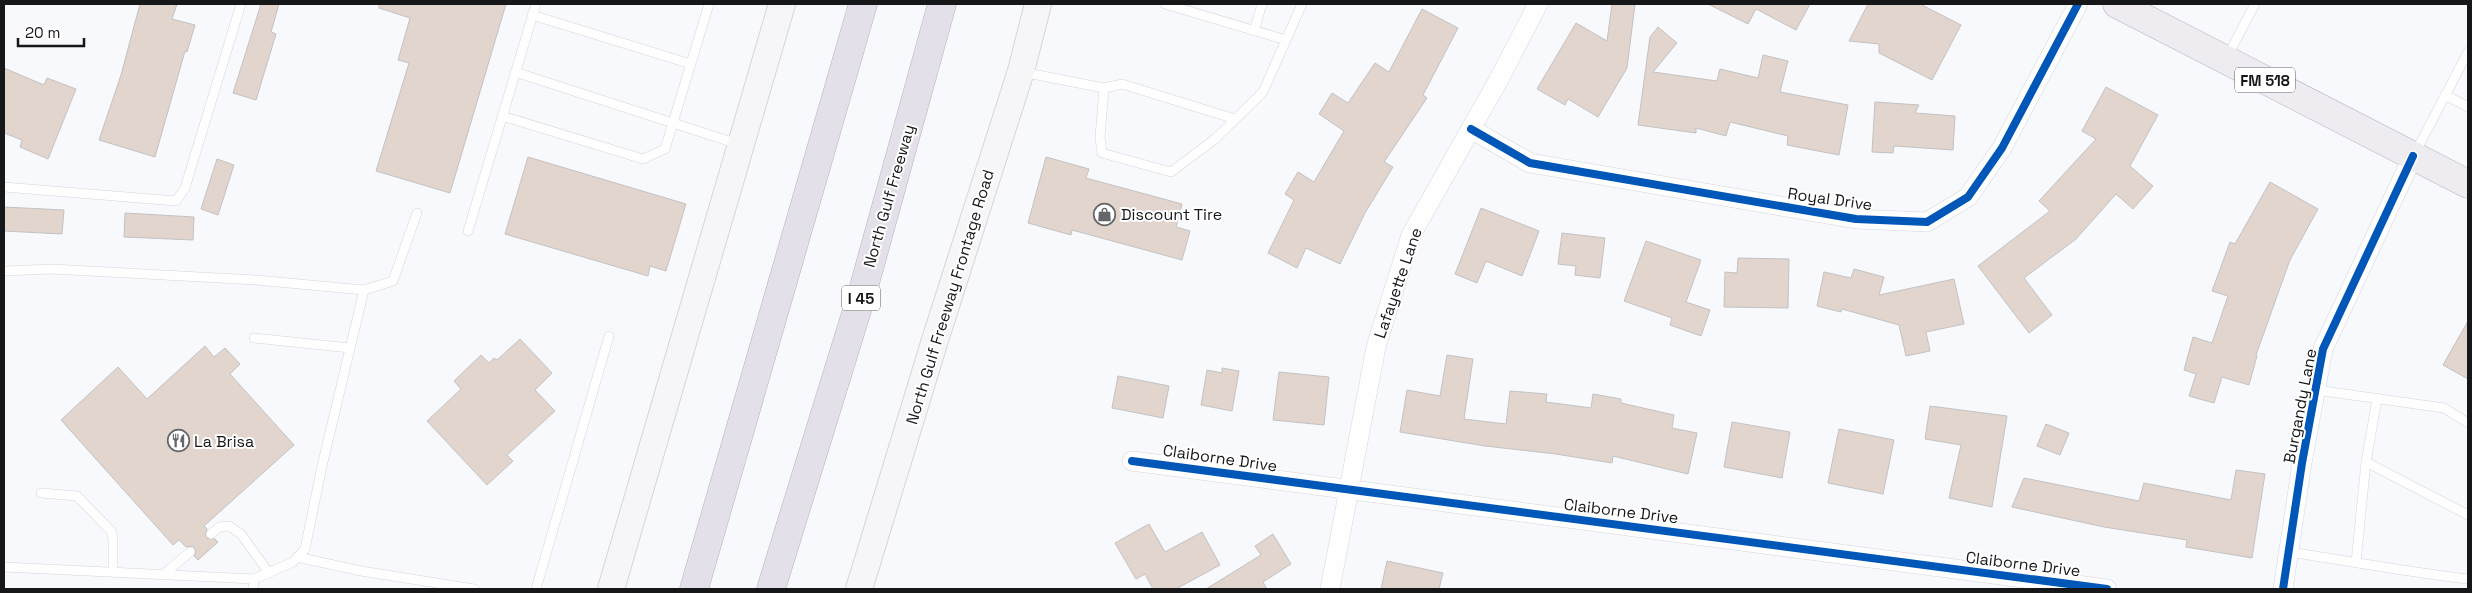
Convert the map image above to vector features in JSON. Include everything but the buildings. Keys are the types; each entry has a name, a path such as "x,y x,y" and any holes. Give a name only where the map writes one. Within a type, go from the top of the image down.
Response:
{"highway":[{"path":"694,589 863,4"},
{"name":"North Gulf Freeway","path":"771,589 862,294 942,4"}],"main road":[{"path":"611,589 782,4"},
{"name":"North Gulf Freeway Frontage Road","path":"859,589 935,340 1021,71 1038,4"},
{"name":"FM 518","path":"2118,4 2468,184"}],"street":[{"name":"Lafayette Lane","path":"1330,589 1376,347 1411,235 1471,129 1538,4"},
{"name":"Royal Drive","path":"1471,129 1530,163 1856,219 1927,222 1968,197 2002,148 2078,4"},
{"name":"Burgandy Lane","path":"2283,589 2323,349 2413,156"},
{"name":"Claiborne Drive","path":"1132,460 2107,589"}],"lane":[{"path":"4,187 176,201 185,188 241,4"},
{"path":"468,231 536,4"},
{"path":"502,116 643,159 665,149 709,4"},
{"path":"1166,4 1286,40"},
{"path":"1254,31 1262,4"},
{"path":"1104,88 1100,137 1102,153 1171,172 1215,139 1263,92 1302,4"},
{"path":"2226,60 2255,4"},
{"path":"532,15 691,64"},
{"path":"2413,156 2468,52"},
{"path":"1021,71 1104,88 1122,84 1235,119"},
{"path":"515,72 741,145"},
{"path":"2445,95 2468,107"},
{"path":"4,271 52,269 256,280 364,290 393,281 404,254 416,213"},
{"path":"4,567 254,579 292,562 304,549 364,290"},
{"path":"536,589 609,336"},
{"path":"254,338 350,348"},
{"path":"2316,390 2444,408 2468,423"},
{"path":"2356,562 2366,462 2377,399"},
{"path":"2366,462 2468,515"},
{"path":"41,493 77,496 111,531 114,538 113,572"},
{"path":"211,534 219,527 229,526 241,534 269,573"},
{"path":"164,574 190,552"},
{"path":"2289,552 2356,562 2387,569 2468,579"},
{"path":"297,558 361,571 474,589"},
{"path":"253,589 254,579"}],"cycle path":[{"path":"1471,129 1530,163 1856,219 1927,222 1968,197 2002,148 2078,4"},
{"path":"2283,589 2302,463 2323,349 2413,156"},
{"path":"1132,461 2107,589"}],"place":[{"name":"Discount Tire","path":"1105,214"},
{"name":"La Brisa","path":"178,441"}]}
